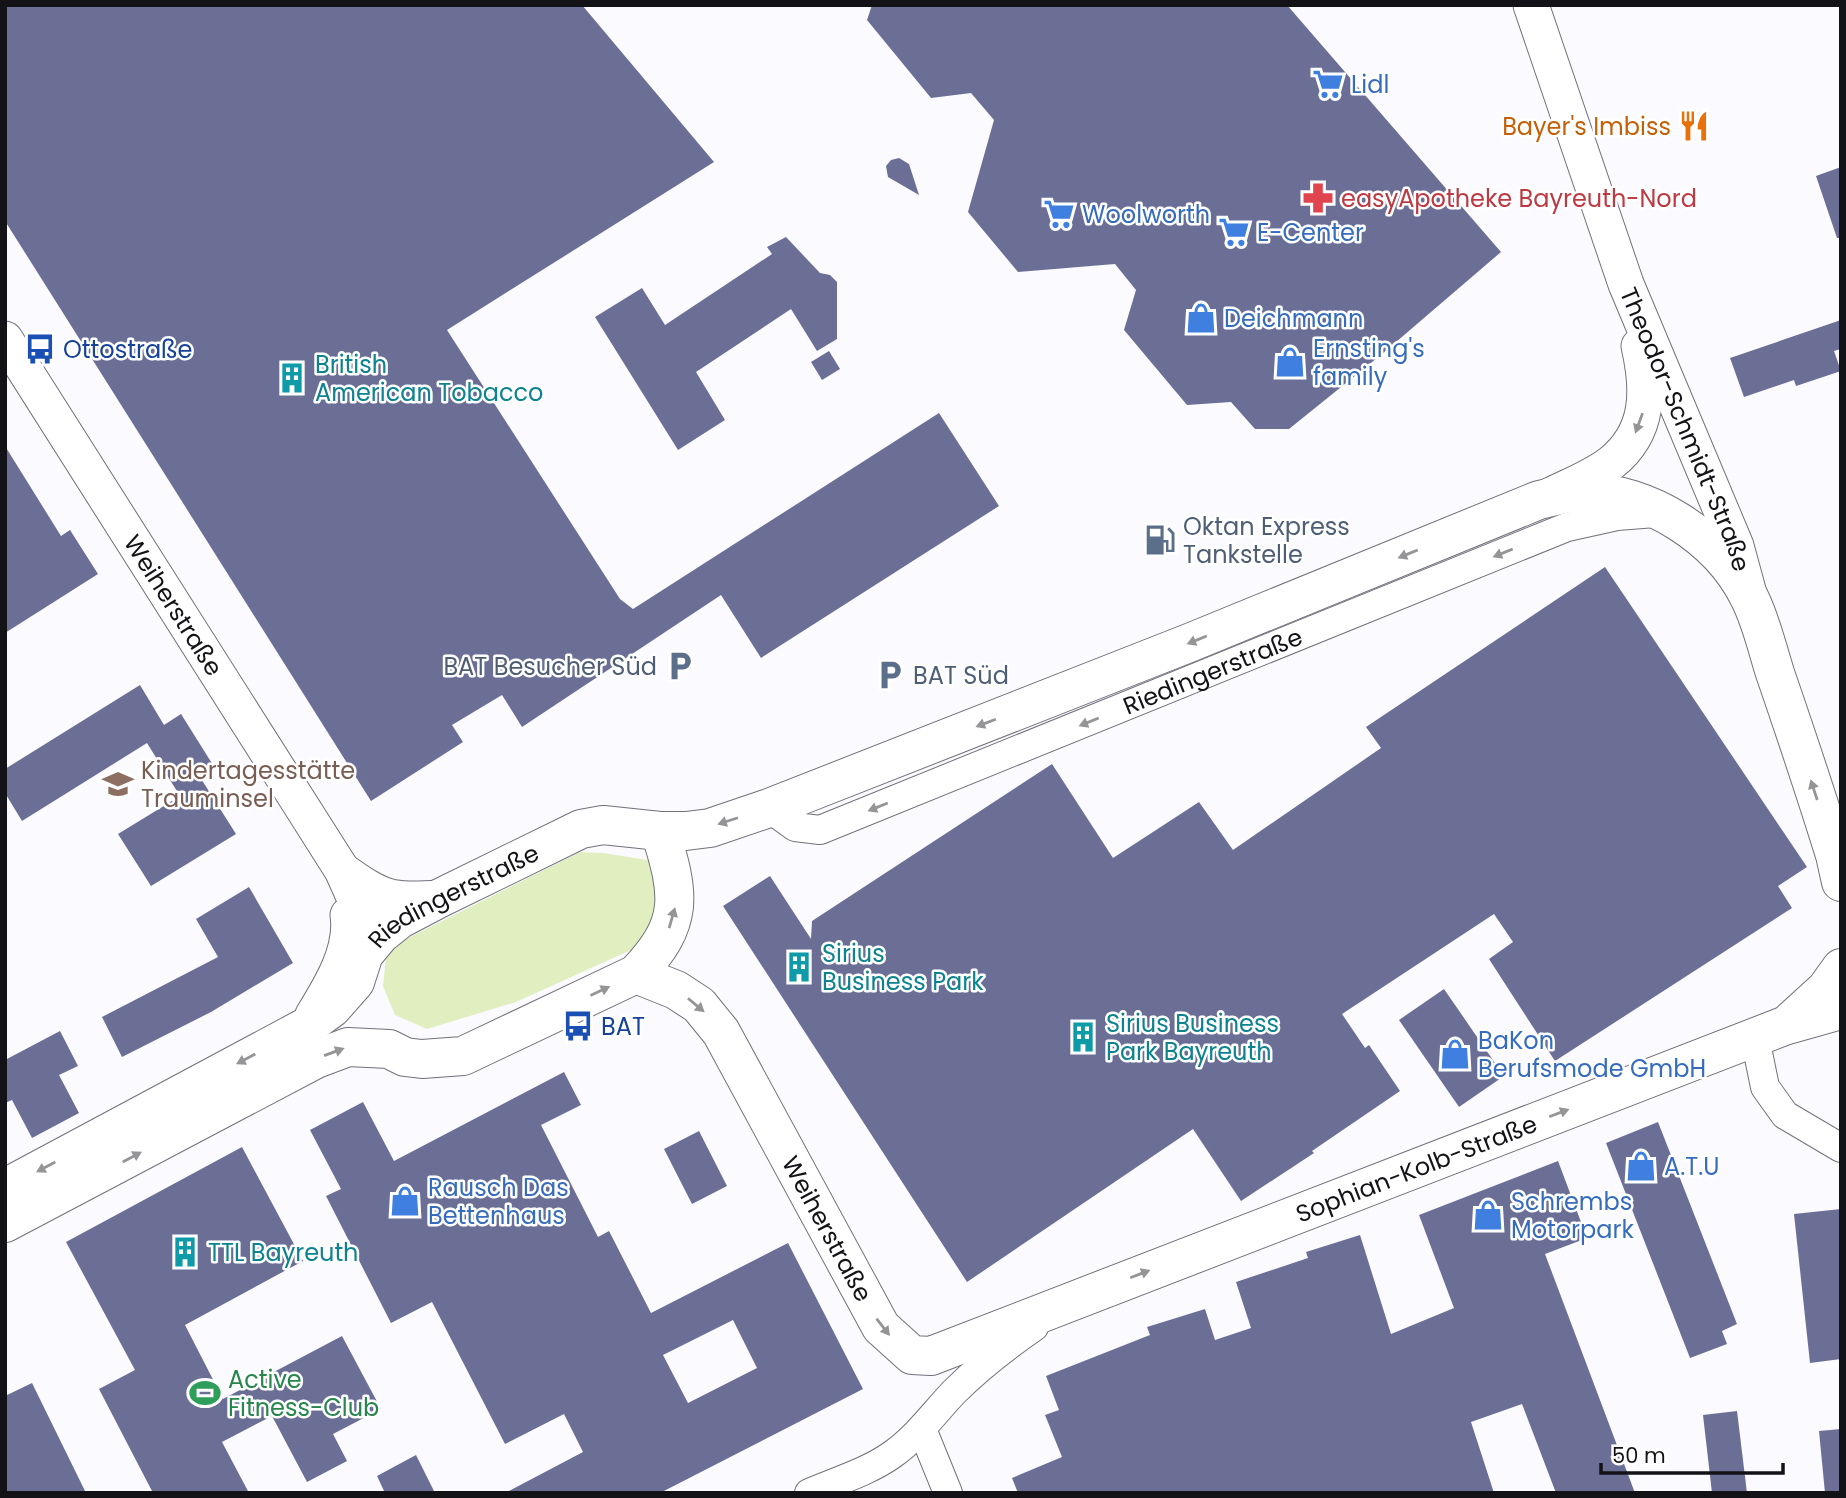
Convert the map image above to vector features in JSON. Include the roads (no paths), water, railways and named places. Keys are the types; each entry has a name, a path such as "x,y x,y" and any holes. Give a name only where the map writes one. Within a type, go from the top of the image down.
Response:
{"main road":[{"name":"Riedingerstraße","path":"5,1188 306,1027 332,1008 380,935 400,919 581,830 603,825 687,831 710,828 769,808 1189,643 1539,500 1580,492 1611,494 1664,512 1680,521 1722,559 1749,597"},
{"name":"Theodor-Schmidt-Straße","path":"1749,597 1839,866"},
{"path":"360,968 358,1006 367,1025 389,1049 405,1057 422,1059 463,1056 636,974 656,954 672,922 676,893 642,829"},
{"path":"1769,1032 1826,989 1841,968"},
{"name":"Weiherstraße","path":"636,974 677,990 699,1004 722,1032 881,1327 912,1355 931,1356 1076,1298"},
{"name":"Sophian-Kolb-Straße","path":"1076,1298 1769,1032 1841,1010"},
{"path":"5,1223 316,1059 348,1047 389,1049"},
{"path":"71,1188 113,1131"}],"street":[{"name":"Theodor-Schmidt-Straße","path":"1531,5 1626,284 1736,546 1749,597"},
{"path":"1539,500 1609,465 1627,448 1639,426 1645,404 1646,377 1626,284"},
{"name":"Weiherstraße","path":"5,340 342,870 362,915 360,968"},
{"name":"Riedingerstraße","path":"769,808 795,827 820,830 1566,527 1617,516 1664,512"},
{"path":"342,870 388,898 440,898"},
{"path":"306,1027 332,985 343,955 349,924 342,870"},
{"path":"1769,1032 1765,1087 1785,1115 1841,1147"},
{"path":"809,1493 891,1456 922,1429 954,1392 1003,1348 1076,1298"},
{"path":"922,1429 948,1493"}],"place":[{"name":"Lidl","path":"1328,84"},
{"name":"Bayer's Imbiss","path":"1694,126"},
{"name":"easyApotheke Bayreuth-Nord","path":"1318,198"},
{"name":"Woolworth","path":"1059,214"},
{"name":"E-Center","path":"1234,232"},
{"name":"Deichmann","path":"1201,318"},
{"name":"Ottostraße","path":"40,349"},
{"name":"Ernsting's family","path":"1290,362"},
{"name":"British American Tobacco","path":"292,378"},
{"name":"Oktan Express Tankstelle","path":"1160,540"},
{"name":"BAT Besucher Süd","path":"680,666"},
{"name":"BAT Süd","path":"890,675"},
{"name":"Kindertagesstätte Trauminsel","path":"118,784"},
{"name":"Sirius Business Park","path":"799,967"},
{"name":"BAT","path":"578,1026"},
{"name":"Sirius Business Park Bayreuth","path":"1083,1037"},
{"name":"BaKon Berufsmode GmbH","path":"1455,1054"},
{"name":"A.T.U","path":"1641,1166"},
{"name":"Rausch Das Bettenhaus","path":"405,1201"},
{"name":"Schrembs Motorpark","path":"1488,1215"},
{"name":"TTL Bayreuth","path":"185,1252"},
{"name":"Active Fitness-Club","path":"205,1393"}]}
